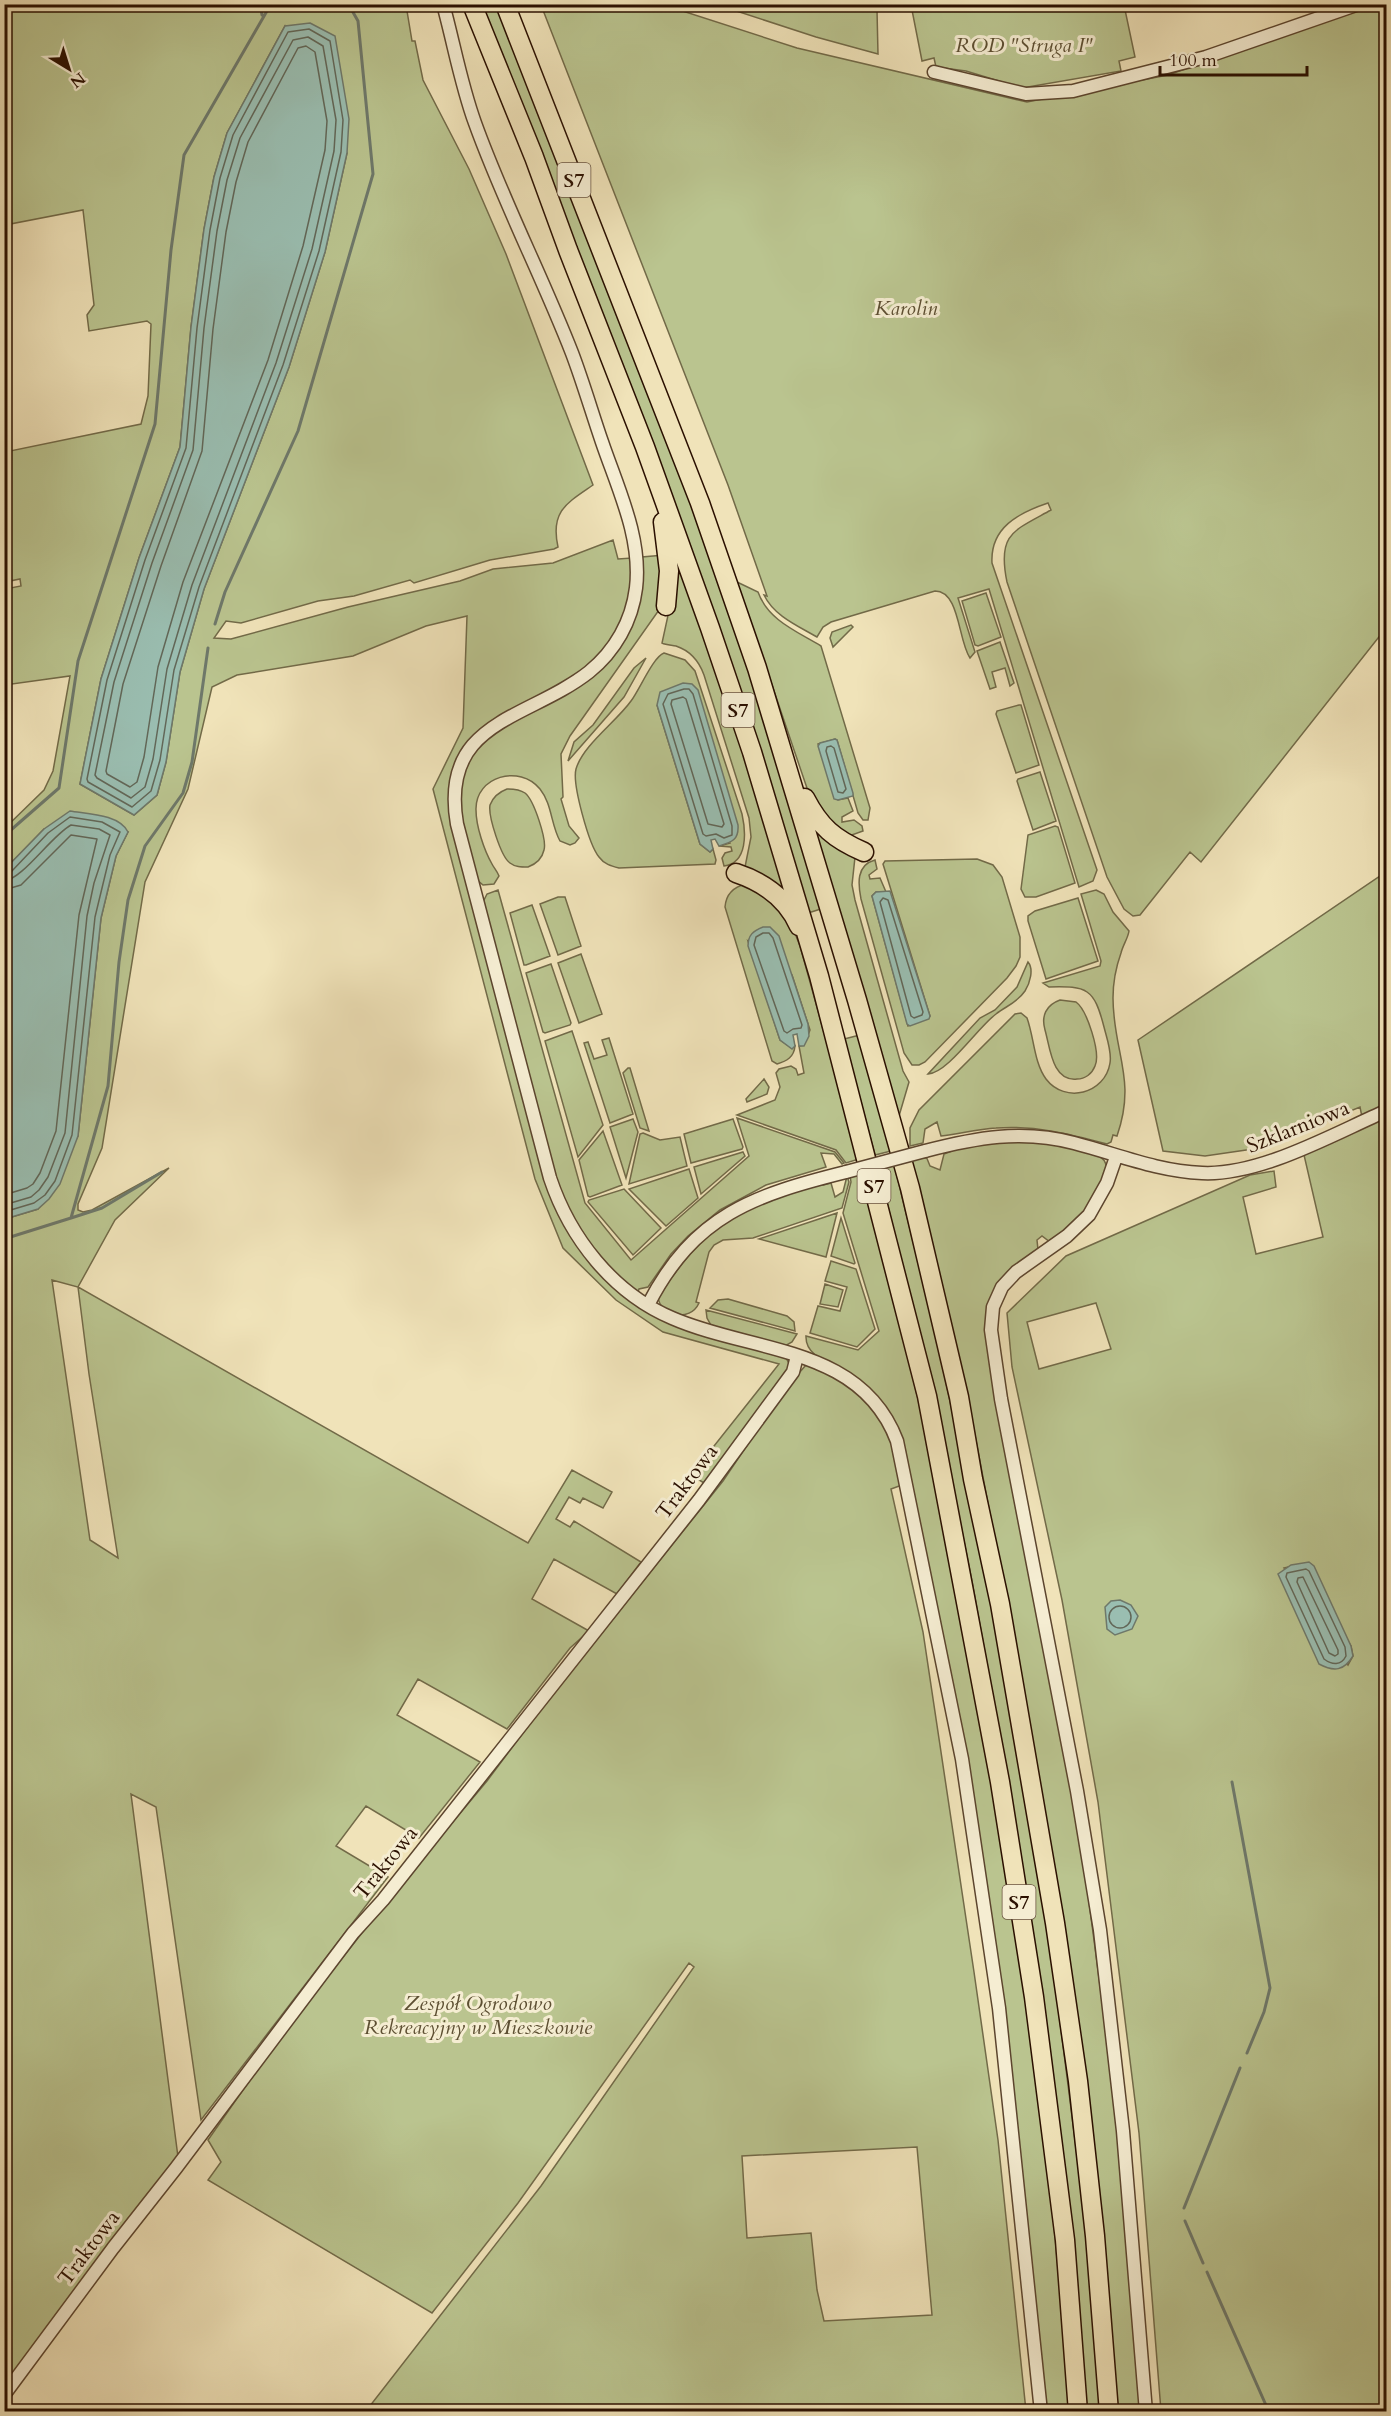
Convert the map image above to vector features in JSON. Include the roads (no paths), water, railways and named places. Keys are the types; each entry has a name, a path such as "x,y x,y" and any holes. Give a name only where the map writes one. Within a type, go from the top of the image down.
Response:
{"highway":[{"name":"S7","path":"472,4 534,157 645,447 752,752 819,976 927,1396 1000,1782 1034,1996 1065,2240 1078,2412"},
{"name":"S7","path":"505,4 700,503 757,668 857,1000 909,1188 959,1397 973,1479 1002,1615 1055,1923 1081,2105 1095,2236 1109,2412"},
{"path":"645,447 667,542 669,584 666,606"},
{"path":"781,746 816,818 829,833 864,852"},
{"path":"736,873 765,886 787,908 796,920 819,976"},
{"path":"904,1121 909,1188"}],"street":[{"path":"443,4 474,122 572,354 633,534 637,567 631,614 614,645 587,673 503,720 474,743 457,776 454,808 555,1194 576,1234 612,1278 648,1305 670,1317 692,1326 832,1368 863,1390 883,1413 897,1441 962,1759 999,2008 1041,2412"},
{"path":"934,72 1026,94 1073,91 1206,57 1359,4"},
{"name":"Szklarniowa","path":"648,1305 678,1258 696,1239 723,1217 773,1192 925,1151 977,1138 1011,1135 1055,1138 1116,1157 1170,1170 1203,1173 1245,1169 1278,1158 1386,1111"},
{"path":"1116,1157 1107,1183 1089,1215 1067,1236 1016,1272 1002,1287 993,1307 991,1330 1001,1399 1077,1791 1101,1930 1123,2131 1146,2412"},
{"name":"Traktowa","path":"4,2395 353,1933 383,1900 699,1500 793,1372 797,1356"}],"water":[{"path":"310,23 335,36 349,119 347,153 325,252 289,367 204,589 180,672 166,762 157,795 134,815 80,784 101,679 139,558 180,447 191,327 204,229 214,177 227,133 285,26"},
{"path":"683,683 692,684 698,690 738,825 736,837 731,842 719,846 715,839 711,840 713,849 710,852 700,844 657,705 660,692"},
{"path":"835,739 853,793 853,796 838,800 834,799 818,746 820,743"},
{"path":"70,811 110,818 124,826 128,832 116,856 101,918 78,1136 60,1184 49,1199 38,1209 5,1219 5,869 44,829"},
{"path":"890,891 930,1016 929,1019 910,1026 907,1024 872,896 876,892"},
{"path":"763,927 770,927 779,936 808,1024 809,1036 804,1046 799,1046 797,1034 793,1035 795,1046 792,1049 780,1040 748,946 752,934"},
{"path":"1309,1562 1314,1566 1351,1646 1353,1656 1346,1665 1338,1669 1319,1664 1278,1574 1291,1565"},
{"path":"1120,1600 1131,1605 1138,1616 1132,1629 1115,1635 1107,1629 1105,1607 1111,1601"}],"waterway":[{"path":"260,4 262,15"},
{"path":"4,836 59,788 78,661 155,424 171,250 184,155 271,4"},
{"path":"215,624 225,592 298,431 373,174 358,21 350,7 345,4"},
{"path":"4,1239 71,1218 108,1086 119,962 128,900 145,846 183,793 192,762 208,648"},
{"path":"71,1218 102,1208 162,1172"},
{"path":"1232,1782 1270,1988 1264,2012 1247,2053"},
{"path":"1184,2208 1240,2068"},
{"path":"1185,2221 1203,2263"},
{"path":"1207,2272 1269,2412"}],"park label":[{"name":"ROD \"Struga I\"","path":"1024,45"},
{"name":"Karolin","path":"906,308"},
{"name":"Zespół Ogrodowo Rekreacyjny w Mieszkowie","path":"478,2015"}]}
